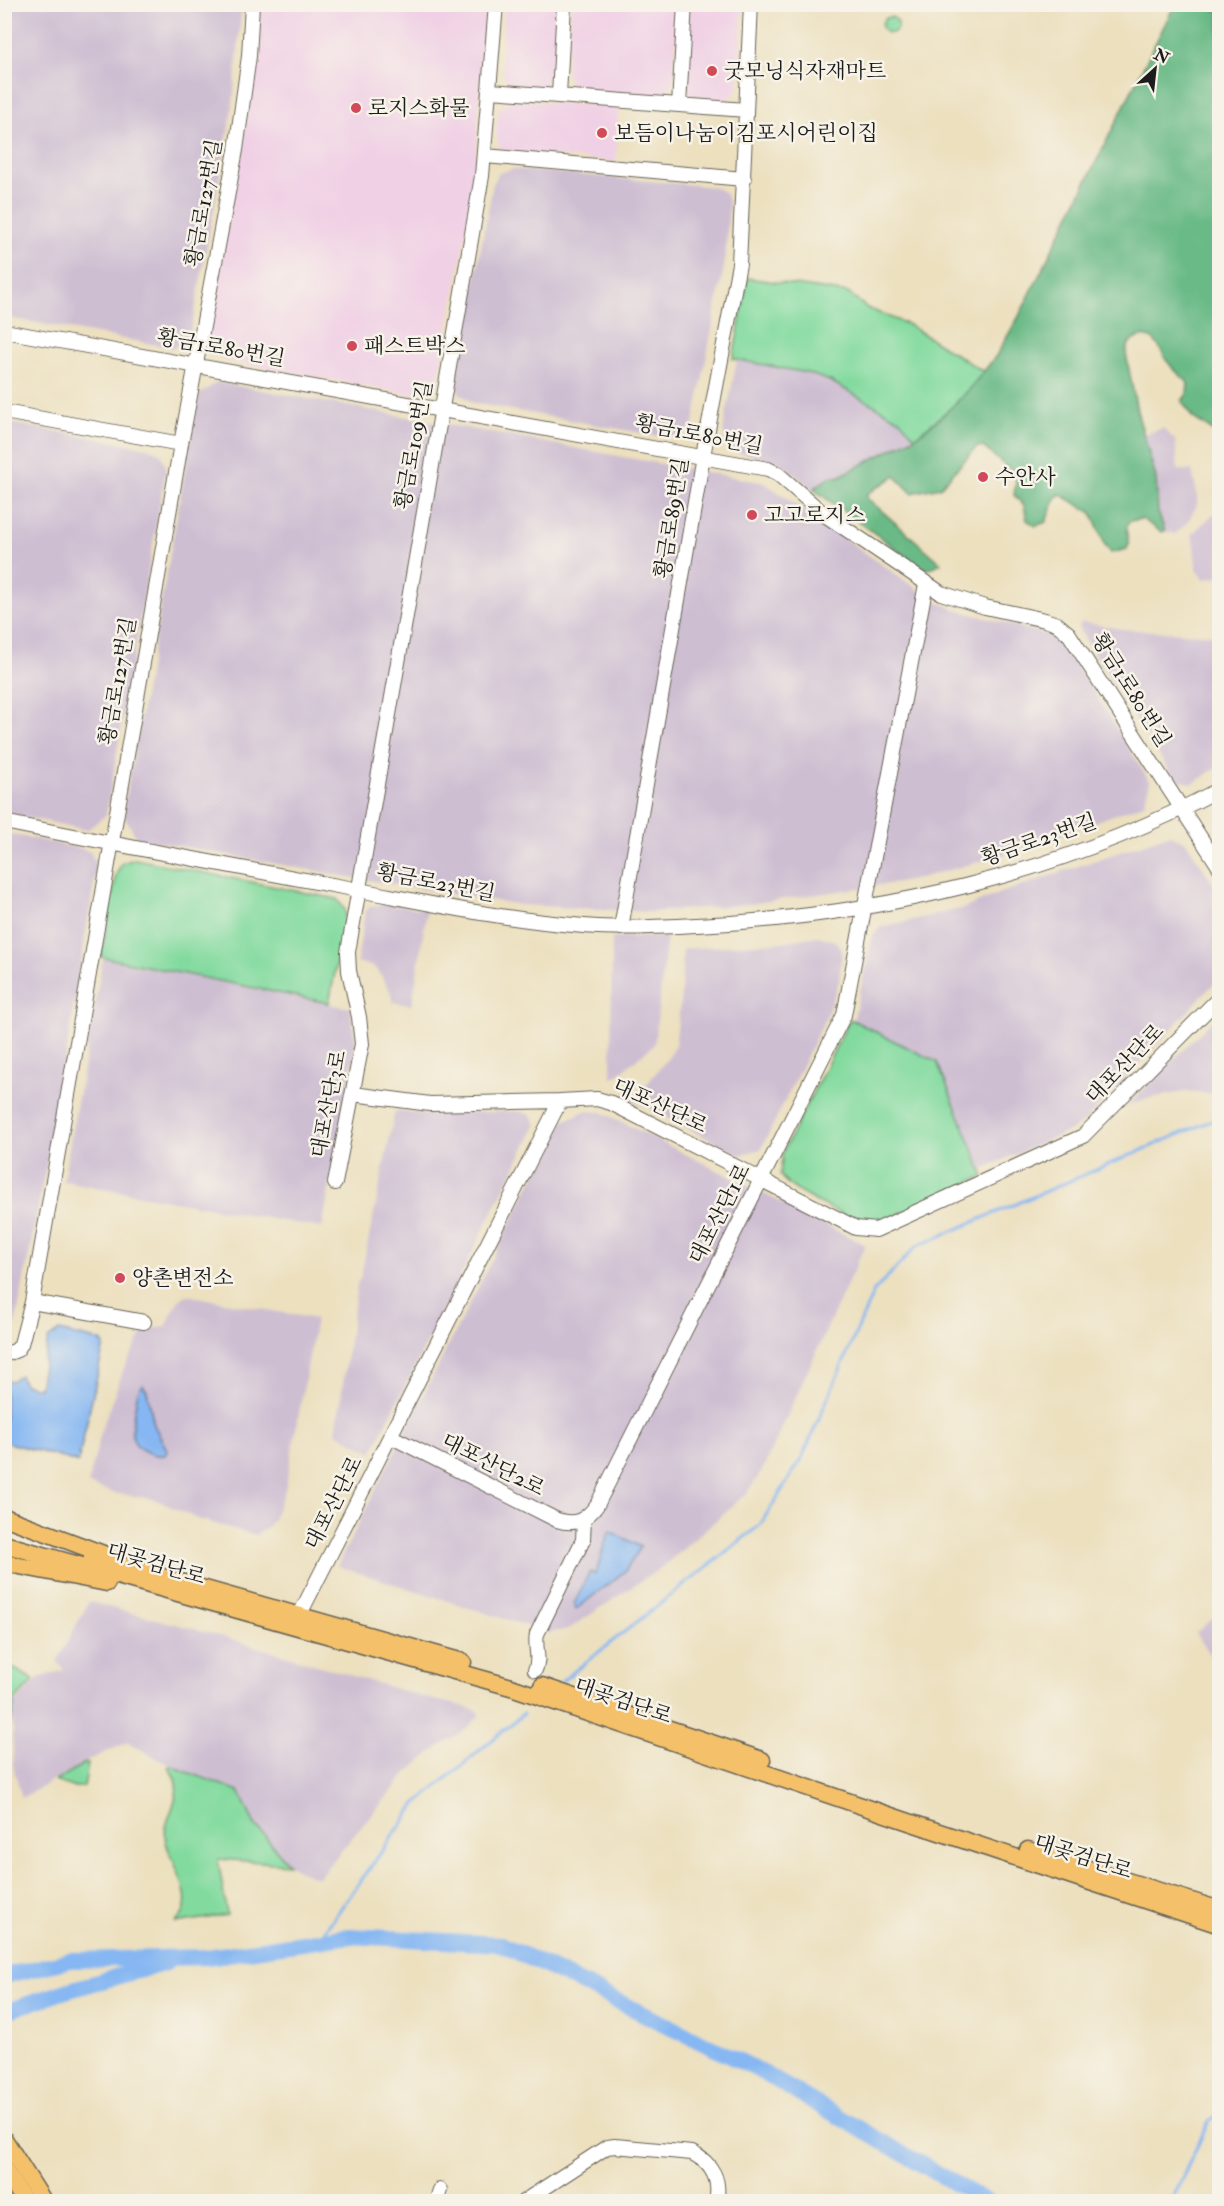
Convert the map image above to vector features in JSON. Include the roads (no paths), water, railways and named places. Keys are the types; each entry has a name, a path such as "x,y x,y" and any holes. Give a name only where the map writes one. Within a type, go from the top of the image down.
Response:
{"main road":[{"path":"4,1517 160,1576"},
{"name":"대곶검단로","path":"4,1533 300,1614 616,1709 996,1840 1220,1910"},
{"name":"대곶검단로","path":"4,1544 511,1687 912,1824 1220,1924"},
{"path":"4,1563 247,1613"},
{"path":"4,2139 44,2202"},
{"path":"4,2169 25,2202"}],"street":[{"name":"황금로127번길","path":"4,1356 17,1350 21,1344 32,1302 110,844 240,124 249,56 252,4"},
{"name":"황금로109번길","path":"360,890 485,156 496,4"},
{"path":"559,95 564,4"},
{"path":"679,105 685,4"},
{"name":"황금로89번길","path":"621,928 703,456 739,264 751,4"},
{"path":"491,92 746,110"},
{"path":"485,156 744,179"},
{"name":"황금1로80번길","path":"4,331 703,456 778,474 825,515 926,584 960,600 1057,624 1069,634 1180,810 1220,868"},
{"path":"4,412 181,444"},
{"path":"865,909 926,584"},
{"name":"황금로23번길","path":"4,822 110,844 517,919 621,928 733,925 865,909 995,878 1129,831 1180,810 1220,789"},
{"name":"대포산단3로","path":"335,1183 362,1044 348,961 360,890"},
{"name":"대포산단1로","path":"581,1521 602,1496 843,1015 865,909"},
{"name":"대포산단로","path":"300,1614 392,1437 560,1101 603,1100 856,1228 869,1231 889,1225 1083,1136 1220,997"},
{"path":"353,1094 430,1104 560,1101"},
{"path":"32,1302 144,1322"},
{"name":"대포산단2로","path":"392,1437 546,1515 565,1522 581,1521"},
{"path":"535,1670 538,1661 535,1647 537,1634 583,1540 581,1521"},
{"path":"523,2202 606,2147 615,2146 692,2153 702,2158 710,2165 719,2188 716,2202"}],"water":[{"path":"59,1331 101,1341 104,1345 78,1462 5,1442 5,1380 11,1381 20,1375 24,1384 39,1388 48,1339"},
{"path":"143,1385 147,1391 154,1425 167,1450 165,1455 156,1455 140,1449 133,1439 132,1427 137,1398"},
{"path":"610,1531 641,1547 625,1571 575,1610 574,1604 590,1572 595,1574"}],"waterway":[{"path":"562,1681 760,1525 802,1458 874,1291 917,1246 1220,1117"},
{"path":"318,1940 416,1804 523,1714"},
{"path":"4,1976 70,1960 207,1957 350,1936 501,1944 756,2069 987,2202"},
{"path":"4,2012 69,1990 166,1963"},
{"path":"1171,2202 1209,2121 1220,2113"}],"place":[{"name":"굿모닝식자재마트","path":"712,71"},
{"name":"로지스화물","path":"356,108"},
{"name":"보듬이나눔이김포시어린이집","path":"602,133"},
{"name":"패스트박스","path":"352,346"},
{"name":"수안사","path":"983,477"},
{"name":"고고로지스","path":"752,515"},
{"name":"양촌변전소","path":"120,1278"}]}
